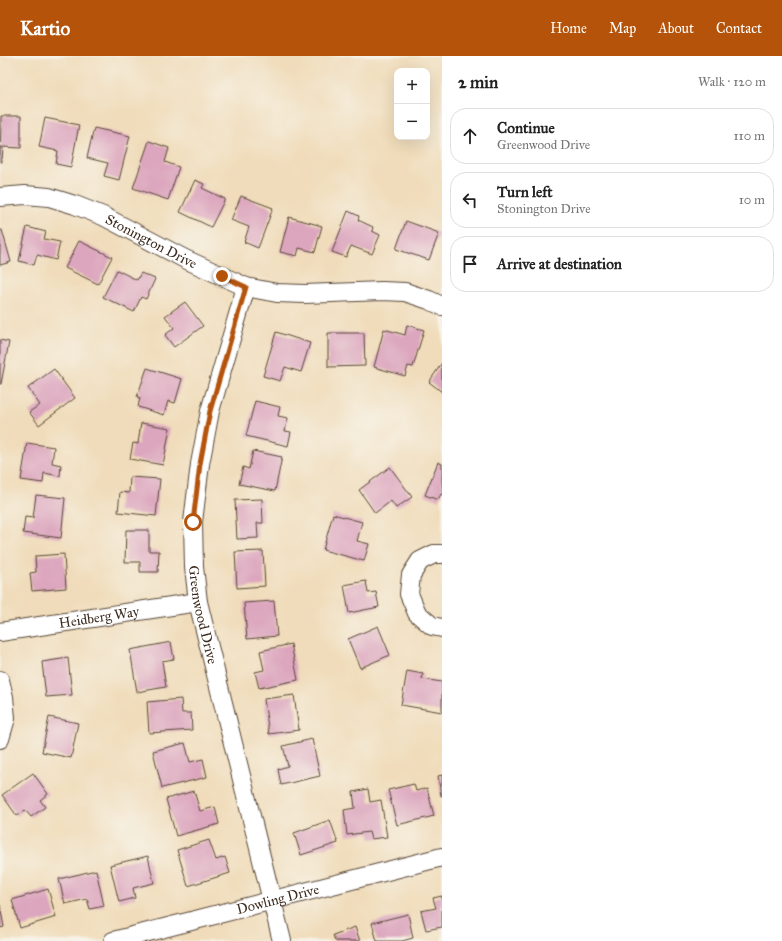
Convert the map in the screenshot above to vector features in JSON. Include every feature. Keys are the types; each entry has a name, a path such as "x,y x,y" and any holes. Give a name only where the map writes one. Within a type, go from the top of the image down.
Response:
{"street":[{"name":"Stonington Drive","path":"0,197 26,195 49,197 75,205 103,216 246,287 277,293 305,294 382,291 405,292 442,306"},
{"name":"Greenwood Drive","path":"246,287 210,411 200,464 193,522 194,567 198,602 282,941"},
{"path":"442,554 434,554 420,561 411,575 410,594 417,613 432,626 442,628"},
{"name":"Heidberg Way","path":"0,632 198,602"},
{"path":"0,680 4,697 6,718 0,739"},
{"name":"Dowling Drive","path":"113,941 442,857"}],"building":[{"path":"1,116 21,116 21,148 3,147 2,162 0,162"},
{"path":"45,118 79,125 71,167 56,164 58,151 39,147"},
{"path":"94,128 130,136 119,180 104,176 108,163 87,158"},
{"path":"149,141 169,148 165,162 179,167 168,200 133,188"},
{"path":"195,180 204,184 202,188 225,199 211,227 180,212"},
{"path":"241,196 273,208 258,248 244,242 249,227 231,220"},
{"path":"348,211 359,216 358,220 373,227 372,231 380,235 372,254 351,246 346,257 332,252"},
{"path":"289,217 322,226 315,252 299,248 297,256 280,252"},
{"path":"406,221 439,233 429,260 396,249"},
{"path":"27,227 46,232 44,239 60,242 56,260 37,255 34,265 19,261"},
{"path":"0,230 2,230 11,262 0,265"},
{"path":"79,241 112,257 98,284 65,268"},
{"path":"117,270 137,280 141,273 155,279 146,299 141,297 134,312 103,297"},
{"path":"185,302 203,326 174,347 165,335 174,328 165,316"},
{"path":"407,325 424,330 413,367 408,366 405,376 374,367 384,329 405,335"},
{"path":"276,332 310,343 301,372 285,367 280,381 263,376"},
{"path":"328,333 364,333 365,366 328,367"},
{"path":"0,340 9,342 1,384 0,384"},
{"path":"442,363 442,392 429,382"},
{"path":"147,368 182,379 175,403 168,401 164,415 138,407 140,398 137,397"},
{"path":"54,369 75,398 39,425 29,412 40,405 28,388"},
{"path":"255,401 280,407 278,416 288,418 285,431 291,432 288,446 246,436"},
{"path":"141,423 170,428 163,465 130,459 133,443 138,444"},
{"path":"27,443 54,447 52,463 61,465 60,476 44,473 43,483 21,480"},
{"path":"253,451 282,457 275,491 239,484 243,467 249,469"},
{"path":"438,462 442,464 442,495 441,494 438,500 425,495"},
{"path":"390,467 412,497 396,508 391,501 375,513 359,490"},
{"path":"130,477 160,479 156,516 118,512 120,492 129,493"},
{"path":"36,495 65,498 61,538 23,533 25,517 33,518"},
{"path":"262,499 263,523 257,523 258,538 237,539 235,500"},
{"path":"333,514 362,522 357,541 369,544 364,561 323,550"},
{"path":"126,530 149,530 149,551 159,551 158,572 140,572 140,562 125,562"},
{"path":"263,551 265,586 237,588 235,552"},
{"path":"64,554 66,588 32,591 30,573 36,572 35,556"},
{"path":"366,581 368,593 376,592 379,607 349,613 344,585"},
{"path":"274,601 277,636 247,639 244,603"},
{"path":"378,626 390,655 360,668 348,639"},
{"path":"171,642 174,659 162,661 166,687 137,692 130,650"},
{"path":"291,644 298,680 259,688 255,672 264,670 260,651"},
{"path":"68,658 72,695 46,697 42,662"},
{"path":"407,671 423,674 422,679 442,682 442,712 401,705"},
{"path":"294,695 299,730 269,734 264,699"},
{"path":"181,699 182,713 191,713 192,730 149,733 147,702"},
{"path":"49,717 78,723 71,758 42,752"},
{"path":"312,739 320,776 281,785 278,769 288,766 283,746"},
{"path":"185,743 190,762 203,759 207,777 162,788 153,751"},
{"path":"33,773 48,794 40,800 45,807 31,817 25,810 17,816 2,795"},
{"path":"442,775 442,796 441,796 438,776"},
{"path":"414,784 416,791 427,788 434,816 397,825 388,790"},
{"path":"368,789 370,802 381,800 387,837 371,839 369,832 347,835 344,810 355,808 353,792"},
{"path":"194,791 200,811 215,807 219,824 176,836 166,799"},
{"path":"330,820 338,843 301,855 294,833"},
{"path":"209,840 216,860 225,857 230,873 188,886 177,850"},
{"path":"148,856 154,883 133,888 135,898 119,902 110,865"},
{"path":"96,870 104,906 90,909 87,899 65,904 59,879"},
{"path":"48,889 56,917 20,928 12,900"},
{"path":"442,896 442,927 426,930 421,911 436,908 433,898"},
{"path":"0,905 4,927 0,928"},
{"path":"408,914 413,938 402,941 377,941 372,923"},
{"path":"355,927 360,941 335,941 333,935"}],"route":[{"path":"193,522 200,464 210,411 246,287 222,276"}]}
